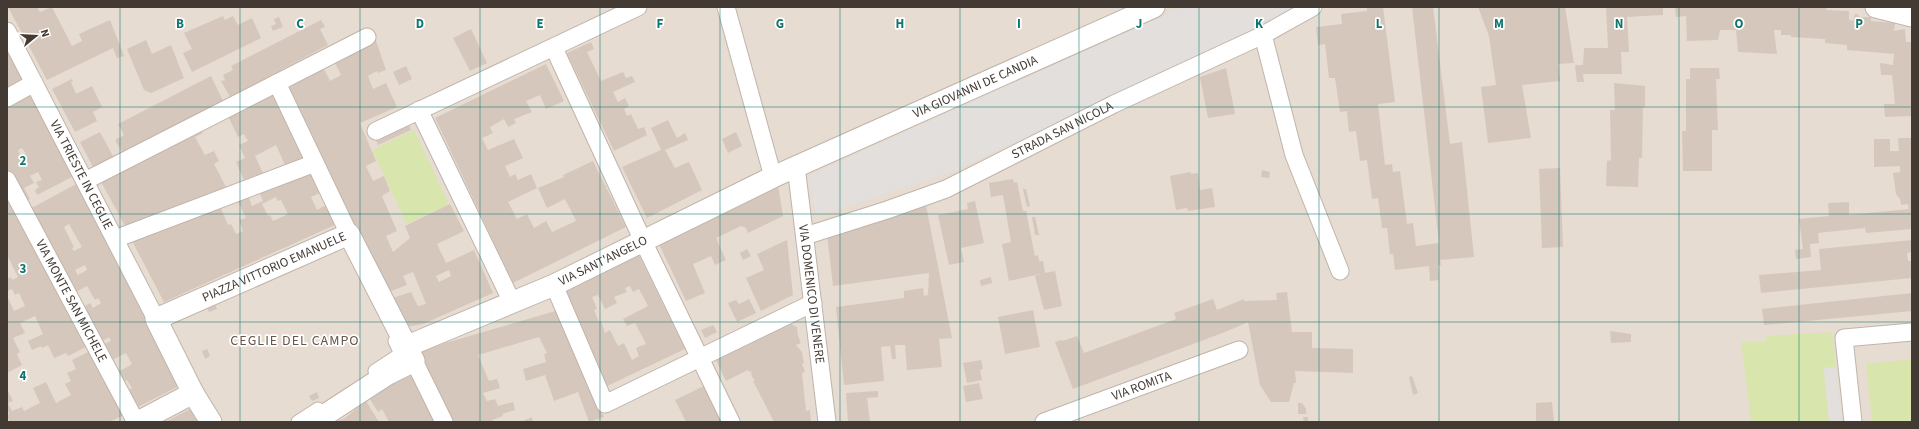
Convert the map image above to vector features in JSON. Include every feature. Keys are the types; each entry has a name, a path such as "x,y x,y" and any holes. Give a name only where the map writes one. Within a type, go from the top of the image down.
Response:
{"street":[{"path":"376,131 638,7"},
{"path":"726,7 773,177"},
{"name":"VIA GIOVANNI DE CANDIA","path":"796,166 1154,7"},
{"name":"STRADA SAN NICOLA","path":"805,236 887,210 946,189 1114,104 1263,35 1313,7"},
{"path":"1876,7 1912,16"},
{"path":"1263,35 1294,155 1340,271"},
{"path":"85,181 367,36"},
{"name":"VIA TRIESTE IN CEGLIE","path":"9,41 34,83 156,319"},
{"path":"554,48 643,241 730,422"},
{"path":"7,98 34,83"},
{"path":"277,83 349,234"},
{"path":"419,110 512,302"},
{"path":"115,239 315,163"},
{"name":"VIA SANT'ANGELO","path":"409,354 512,302 554,285 796,166"},
{"name":"VIA DOMENICO DI VENERE","path":"796,166 827,422"},
{"name":"VIA MONTE SAN MICHELE","path":"7,180 137,422"},
{"name":"PIAZZA VITTORIO EMANUELE","path":"156,319 349,234 409,354"},
{"path":"219,422 169,321 347,241 401,354 298,422"},
{"path":"554,285 605,404 699,357 813,303"},
{"path":"156,319 193,393 211,422"},
{"path":"1853,422 1844,338 1912,332"},
{"name":"VIA ROMITA","path":"1044,422 1239,350"},
{"path":"314,422 388,374 409,354 444,422"},
{"path":"137,422 193,393"}],"shaded area":[{"path":"7,7 1912,7 1912,422 7,422"},
{"path":"1183,7 1299,7 956,170 830,212 816,214 808,176"},
{"path":"1836,367 1842,422 1829,422 1824,368"}],"green space":[{"path":"414,130 449,204 407,224 372,150"},
{"path":"1832,332 1836,367 1824,368 1829,422 1751,422 1741,342 1767,342 1766,336"},
{"path":"1912,359 1912,422 1872,422 1866,364"}],"building":[{"path":"8,7 37,7 40,12 52,7 72,46 82,41 79,34 110,20 124,56 117,58 113,48 47,80"},
{"path":"1367,7 1383,7 1395,102 1378,104 1385,165 1392,164 1393,172 1400,171 1407,224 1413,223 1416,246 1439,243 1412,7 1433,7 1450,144 1462,142 1474,257 1440,260 1441,265 1438,265 1439,280 1430,281 1429,266 1395,270 1393,254 1390,254 1387,228 1382,228 1378,198 1372,199 1367,160 1360,161 1356,131 1349,132 1347,111 1340,112 1335,78 1329,78 1325,44 1318,45 1316,27 1342,24 1341,14 1367,11"},
{"path":"1478,7 1565,7 1574,63 1558,64 1560,81 1522,85 1531,138 1488,143 1481,87 1496,85 1489,36"},
{"path":"1606,7 1663,7 1663,15 1627,17 1629,52 1621,52 1622,74 1583,74 1584,82 1577,82 1575,65 1583,65 1584,48 1608,48"},
{"path":"1675,7 1827,7 1826,10 1849,11 1849,20 1853,21 1855,14 1857,14 1860,17 1871,17 1871,21 1895,23 1894,31 1905,29 1906,42 1912,42 1912,116 1885,117 1884,104 1895,104 1892,75 1881,75 1880,63 1893,65 1894,54 1847,50 1847,45 1825,43 1825,39 1781,35 1781,30 1774,30 1777,54 1738,52 1736,30 1720,30 1718,40 1687,41 1686,16 1676,17"},
{"path":"223,16 225,20 233,16 238,25 252,18 261,38 192,72 183,53 192,49 184,33"},
{"path":"279,17 283,27 273,31 271,26 276,24 274,19"},
{"path":"321,20 325,27 320,29 328,45 230,97 221,81 225,80 223,75 233,70 231,66"},
{"path":"471,29 487,63 470,71 453,38"},
{"path":"374,35 386,70 378,73 377,71 368,76 373,89 386,83 397,107 360,123 376,161 366,166 373,181 384,176 390,191 382,196 397,231 386,236 393,252 410,238 405,226 450,204 464,231 437,244 446,263 474,250 493,293 423,324 403,326 389,299 411,292 418,306 426,304 413,272 403,276 407,285 386,293 285,81 321,63 330,81 341,75 332,57","holes":["449,270 451,276 439,282 436,276"]},
{"path":"146,40 152,54 171,45 184,78 151,93 144,90 127,49"},
{"path":"591,42 594,49 587,52 601,81 623,72 626,78 632,76 635,82 613,92 618,102 625,98 629,106 624,109 627,116 631,114 638,129 644,127 647,135 614,151 567,53"},
{"path":"7,51 23,82 7,91"},
{"path":"546,64 564,101 546,109 540,95 526,101 532,112 514,119 516,123 508,127 504,119 490,127 493,133 482,138 488,150 514,139 523,158 505,166 510,177 515,174 518,180 531,174 537,188 508,202 517,219 527,214 534,228 546,221 552,232 576,221 565,199 547,208 538,188 564,177 563,175 593,161 626,227 513,283 435,118"},
{"path":"406,66 412,79 399,85 393,72"},
{"path":"1226,68 1235,114 1208,118 1200,77"},
{"path":"1690,68 1719,68 1720,79 1716,79 1718,130 1712,130 1712,171 1683,171 1682,131 1686,131 1686,79 1690,79"},
{"path":"211,76 223,101 123,154 115,140 124,135 118,124"},
{"path":"72,79 73,81 71,82 76,94 92,86 102,107 93,112 97,121 75,132 52,89"},
{"path":"1614,83 1645,86 1642,158 1639,158 1638,187 1606,186 1607,161 1611,160 1610,110 1615,110"},
{"path":"273,88 305,157 285,165 276,145 255,156 263,173 244,180 236,162 245,158 239,145 248,141 244,134 238,137 226,112"},
{"path":"30,94 72,177 37,195 35,190 39,187 36,182 42,180 38,172 30,176 34,183 24,188 30,199 23,202 7,171 7,106","holes":["22,148 26,154 21,157 18,150"]},
{"path":"668,120 677,138 685,133 688,140 665,150 675,168 689,162 702,190 647,218 622,167 661,150 651,128"},
{"path":"408,123 411,130 378,145 375,138"},
{"path":"199,126 203,133 195,137 205,155 214,151 219,161 214,164 226,187 125,226 99,178"},
{"path":"100,132 114,158 94,169 80,142"},
{"path":"736,132 742,146 728,153 722,139"},
{"path":"1898,138 1912,138 1912,229 1866,233 1865,228 1818,233 1819,243 1810,244 1811,257 1796,259 1795,250 1803,249 1799,219 1829,216 1828,203 1849,202 1849,215 1909,209 1908,204 1901,205 1900,199 1896,194 1893,173 1900,172 1900,166 1874,167 1874,139 1890,139 1890,151 1899,151"},
{"path":"1560,168 1563,247 1542,248 1539,169"},
{"path":"311,169 322,192 311,197 317,210 328,204 337,224 164,302 130,237 219,204 228,225 231,224 236,234 243,231 239,220 246,218 236,197 247,193 252,206 263,201 258,189","holes":["276,197 277,201 281,200 288,214 273,221 270,215 268,216 262,204"]},
{"path":"1262,170 1270,172 1269,178 1261,177"},
{"path":"1190,172 1191,174 1198,173 1200,190 1212,188 1215,207 1188,211 1187,208 1176,210 1170,176"},
{"path":"1013,179 1014,183 1017,182 1023,211 1026,211 1035,256 1038,255 1039,261 1043,261 1045,273 1055,271 1062,306 1044,310 1035,276 1041,274 1009,281 1002,244 1011,242 1003,195 991,197 989,183"},
{"path":"76,184 183,384 134,409 115,374 132,364 126,353 108,362 100,346 111,341 109,337 99,343 80,309 90,303 93,308 101,303 98,298 95,300 87,286 72,294 28,210","holes":["69,224 82,247 74,251 72,248 74,247 64,227","85,265 87,270 78,275 75,270","127,380 132,388 127,391 122,382"]},
{"path":"778,185 783,216 748,233 746,228 741,226 716,238 726,260 715,265 711,256 693,264 705,293 686,301 658,242"},
{"path":"1023,189 1026,189 1030,206 1027,207"},
{"path":"7,193 88,346 68,356 66,353 54,358 48,345 32,350 28,341 43,334 35,316 20,323 25,333 13,338 20,352 17,354 22,365 7,373 7,296 14,311 25,306 19,293 15,295 12,289 7,291 7,279 11,277 12,280 18,277 7,255"},
{"path":"975,201 984,243 961,248 964,262 949,265 938,215 968,209 967,203"},
{"path":"926,205 952,338 939,339 942,367 907,370 905,345 895,345 896,359 892,359 890,346 881,347 884,381 844,385 836,307 904,298 904,291 923,288 924,296 928,295 929,273 833,286 827,234"},
{"path":"1032,217 1035,217 1039,235 1035,235"},
{"path":"787,240 793,295 761,311 746,278 764,270 757,254"},
{"path":"1912,240 1912,252 1907,253 1908,261 1912,261 1912,278 1761,293 1759,275 1821,270 1819,249"},
{"path":"747,249 751,256 743,260 740,253"},
{"path":"638,253 685,349 605,387 592,358 595,357 565,288","holes":["630,286 633,292 639,289 648,306 623,319 627,326 635,323 646,344 636,348 639,356 632,360 624,343 618,346 610,330 605,333 601,321 599,322 594,310 597,309 592,297 598,295 605,309 617,303 614,297 627,292 625,288"]},
{"path":"991,277 992,283 981,286 980,280"},
{"path":"1287,292 1292,332 1312,332 1312,348 1353,349 1353,373 1295,371 1296,383 1294,383 1289,402 1271,402 1260,385 1248,322 1073,389 1055,342 1077,336 1084,353 1176,319 1174,313 1213,299 1217,310 1244,299 1244,301 1277,300 1276,293"},
{"path":"1912,293 1912,311 1764,325 1762,309"},
{"path":"749,299 756,313 737,322 728,303 736,300 739,304"},
{"path":"215,304 217,309 209,312 207,307"},
{"path":"559,310 582,364 578,365 588,388 591,388 604,417 589,422 578,392 554,401 545,375 526,381 523,369 546,362 544,354 547,353 539,337 478,355 489,381 497,379 500,388 483,393 487,401 495,399 498,406 513,402 515,410 502,414 503,416 492,420 493,422 451,422 418,351"},
{"path":"1033,310 1040,347 1005,354 998,317"},
{"path":"789,323 797,327 798,336 801,343 796,345 802,352 804,363 802,364 805,372 802,373 806,411 810,410 811,422 774,422 753,381 755,380 752,377 751,371 749,372 748,370 726,381 715,358"},
{"path":"713,325 717,332 705,338 701,330"},
{"path":"1610,331 1631,334 1631,342 1611,343"},
{"path":"207,349 210,356 205,359 202,351"},
{"path":"92,350 124,415 109,422 10,422 7,417 9,413 7,409 7,391 13,401 8,403 12,411 22,407 24,411 40,403 33,388 46,382 56,403 71,395 65,384 71,381 67,373 76,369 72,360"},
{"path":"981,360 983,369 980,370 982,380 967,383 963,363"},
{"path":"408,374 413,375 436,422 389,422 382,409 378,412 370,399"},
{"path":"1412,376 1418,393 1413,395 1409,377"},
{"path":"979,383 983,399 966,402 963,386"},
{"path":"704,386 721,422 686,422 675,400"},
{"path":"878,391 878,397 867,398 870,422 848,422 846,393"},
{"path":"317,392 319,398 312,401 309,396"},
{"path":"366,401 379,422 335,422 345,418"},
{"path":"1552,402 1554,422 1536,422 1536,403"},
{"path":"1298,403 1302,403 1306,409 1306,414 1298,414"},
{"path":"196,406 205,422 165,422"},
{"path":"532,417 533,422 520,422"},
{"path":"1303,417 1308,417 1308,422 1304,422"}],"district":[{"name":"CEGLIE DEL CAMPO","path":"295,341"}]}
